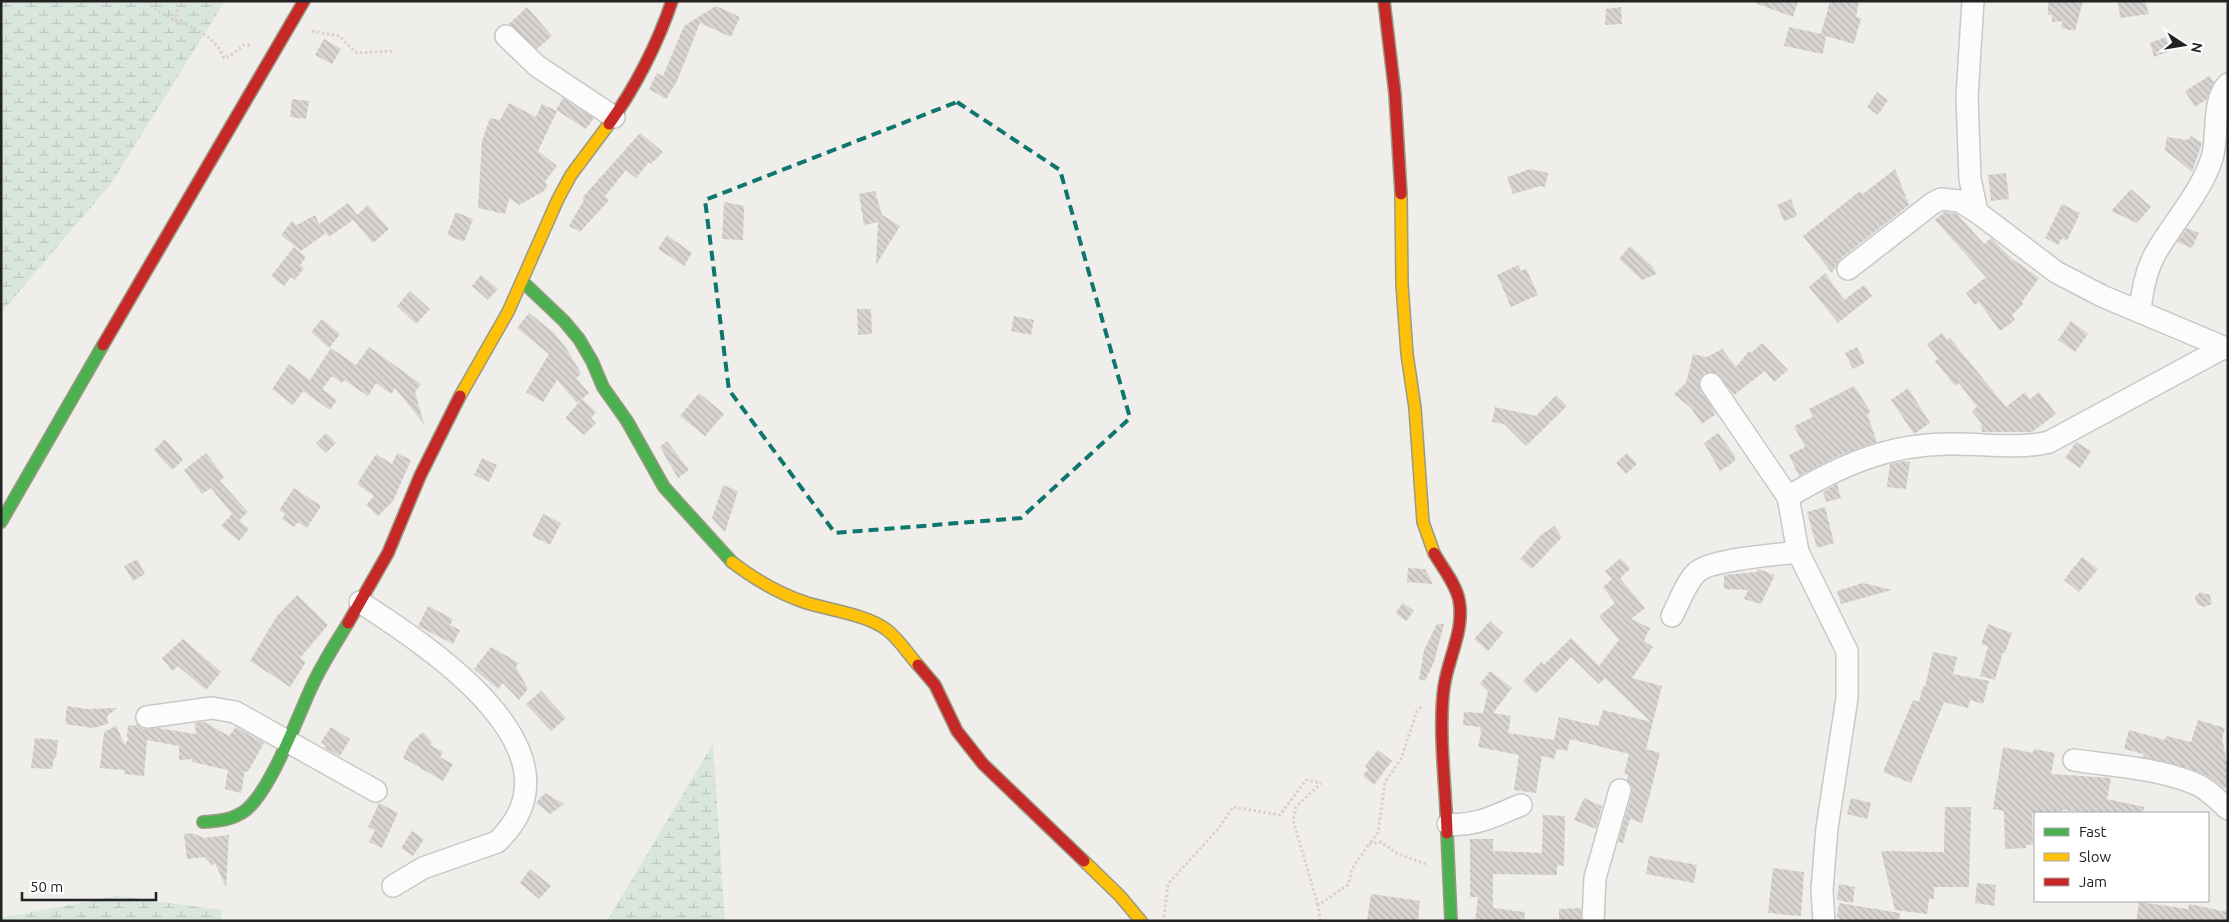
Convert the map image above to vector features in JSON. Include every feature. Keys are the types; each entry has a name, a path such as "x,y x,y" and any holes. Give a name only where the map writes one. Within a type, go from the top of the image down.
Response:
{"street":[{"path":"1,522 279,41 304,1"},
{"path":"203,822 227,820 237,816 254,803 287,742 313,683 388,553 420,476 474,368 523,282 558,198 571,175 614,117 638,76 666,19 672,1"},
{"path":"1384,1 1395,94 1401,188 1402,284 1407,354 1415,408 1423,522 1432,550 1454,587 1460,611 1459,630 1444,686 1443,720 1451,921"},
{"path":"1973,1 1967,97 1970,179 1977,212"},
{"path":"506,36 537,66 614,117"},
{"path":"2140,311 2142,294 2157,250 2186,210 2212,157 2220,98 2228,84"},
{"path":"1848,269 1941,199 1959,201 1977,212 2056,272 2102,296 2140,311 2171,327 2226,348"},
{"path":"523,282 564,321 579,339 592,361 603,387 627,421 664,487 727,558 750,576 776,590 804,602 860,618 887,630 935,685 957,731 973,753 1120,896 1141,921"},
{"path":"1788,497 1825,475 1902,447 1951,444 2035,446 2049,442 2226,348"},
{"path":"1711,384 1788,497 1798,552 1847,651 1847,698 1827,828 1822,890 1824,921"},
{"path":"1672,616 1695,574 1702,568 1716,564 1798,552"},
{"path":"360,602 420,641 472,686 508,730 525,767 526,782 519,811 510,827 497,842 423,868 393,886"},
{"path":"147,717 223,709 249,718 287,742 376,791"},
{"path":"2074,760 2150,772 2179,779 2199,786 2228,809"},
{"path":"1593,921 1596,878 1620,790"},
{"path":"1448,824 1463,826 1521,805"}],"path":[{"path":"147,1 158,11 176,22 178,1"},
{"path":"1318,905 1348,885 1352,869 1378,833 1385,782 1401,758 1417,711 1444,686"},
{"path":"1164,921 1168,884 1219,828 1233,808 1280,815 1306,780 1321,783 1296,807 1293,820 1318,905 1320,921"},
{"path":"1369,844 1381,842 1396,852 1441,871 1450,871"}],"highlighted area":[{"path":"957,102 1060,170 1130,418 1021,518 835,533 729,390 705,200"}],"green space":[{"path":"1,1 225,1 110,185 1,313"},
{"path":"713,744 725,921 607,921"},
{"path":"117,896 222,910 221,921 1,921 1,918"}],"building":[{"path":"1756,1 1798,1 1793,17 1755,3"},
{"path":"1830,1 1859,1 1856,17 1861,18 1854,44 1826,36 1823,54 1784,46 1789,27 1821,34"},
{"path":"2048,1 2083,1 2075,31 2061,28 2063,21 2052,22 2052,15 2048,15"},
{"path":"2118,1 2145,1 2149,14 2120,18"},
{"path":"716,6 740,17 731,37 700,23 677,81 666,99 649,89 657,73 663,76 684,26"},
{"path":"527,7 552,36 537,49 509,24"},
{"path":"1621,7 1622,24 1605,25 1606,9"},
{"path":"2166,37 2170,51 2154,57 2150,43"},
{"path":"324,39 341,49 332,64 315,55"},
{"path":"2209,76 2214,82 2207,99 2195,107 2185,91"},
{"path":"1877,92 1888,100 1878,115 1867,107"},
{"path":"563,98 594,118 586,129 556,110"},
{"path":"292,99 309,101 306,119 290,117"},
{"path":"509,103 536,117 542,104 557,111 538,151 557,166 545,181 547,186 544,191 519,205 509,198 505,214 478,208 482,141 490,118 500,120"},
{"path":"640,133 663,152 651,164 649,162 636,178 626,170 605,196 609,200 580,232 569,226 584,200 582,198"},
{"path":"2191,136 2202,143 2192,172 2165,150 2167,137 2188,140"},
{"path":"1530,169 1548,173 1545,187 1540,186 1513,194 1507,177"},
{"path":"1895,169 1909,205 1840,259 1832,273 1803,236 1860,191 1863,194"},
{"path":"2006,173 2009,199 1991,201 1988,175"},
{"path":"2131,189 2151,207 2137,223 2111,211"},
{"path":"875,191 882,215 900,226 876,265 878,222 864,225 859,194"},
{"path":"1791,199 1797,216 1784,221 1777,205"},
{"path":"724,202 744,206 743,240 722,239"},
{"path":"348,203 357,215 368,205 389,229 373,243 353,220 329,237 321,226 325,234 301,251 281,235 292,221 297,225 315,215 319,224"},
{"path":"2062,204 2080,213 2067,241 2062,238 2058,245 2045,238"},
{"path":"456,212 473,219 464,242 447,235"},
{"path":"1944,212 1957,214 1984,244 1991,238 2011,258 2039,278 2022,302 2023,304 2012,315 2015,320 2000,331 1979,302 1975,305 1966,293 1986,277 1935,220"},
{"path":"2187,228 2199,233 2192,248 2177,242"},
{"path":"667,235 692,253 684,266 658,249"},
{"path":"1630,246 1652,266 1657,274 1642,280 1619,259"},
{"path":"294,247 306,257 300,265 304,268 295,280 291,277 284,286 271,276"},
{"path":"1518,265 1521,271 1526,268 1538,295 1511,307 1497,275"},
{"path":"1825,273 1844,300 1864,285 1872,296 1838,323 1809,287"},
{"path":"481,275 498,289 488,300 472,286"},
{"path":"410,291 430,309 416,324 397,306"},
{"path":"857,309 871,309 872,334 858,335"},
{"path":"529,313 553,332 566,348 578,368 581,374 576,378 589,393 577,403 557,380 543,402 526,392 549,354 517,328"},
{"path":"1014,316 1034,320 1031,335 1011,331"},
{"path":"322,319 340,334 329,348 311,332"},
{"path":"2071,321 2088,334 2075,352 2058,340"},
{"path":"1942,333 1947,340 1950,338 2006,407 2025,392 2030,399 2039,392 2056,414 2032,432 1982,432 1981,423 1972,411 1977,407 1959,383 1955,386 1935,361 1938,359 1927,344"},
{"path":"1762,343 1788,370 1774,382 1765,371 1734,395 1717,373 1704,373 1699,385 1716,414 1702,424 1691,408 1674,394 1686,383 1693,354 1707,357 1722,349 1736,367 1749,351 1751,353"},
{"path":"369,347 421,384 415,392 424,424 395,388 391,394 376,383 368,396 344,380 342,383 332,376 322,389 337,400 330,410 303,391 293,405 272,389 289,364 310,380 331,348 356,365"},
{"path":"1857,347 1865,363 1853,369 1845,353"},
{"path":"1854,386 1871,412 1867,414 1877,442 1840,455 1799,476 1789,455 1805,447 1794,426 1813,417 1809,409"},
{"path":"1908,388 1930,423 1914,434 1891,400"},
{"path":"699,393 724,414 705,436 680,416"},
{"path":"1556,395 1567,406 1526,446 1504,424 1492,422 1495,407 1536,416"},
{"path":"582,399 596,412 591,418 596,423 584,435 565,418"},
{"path":"326,433 336,443 326,453 316,443"},
{"path":"1718,433 1735,456 1735,461 1720,471 1704,443"},
{"path":"165,439 183,460 172,470 154,450"},
{"path":"667,441 689,470 678,478 660,447"},
{"path":"2076,442 2091,451 2080,468 2065,458"},
{"path":"206,453 224,477 220,481 248,512 239,520 249,529 239,541 221,526 232,514 211,488 202,494 184,470"},
{"path":"397,453 411,460 393,501 378,516 366,505 374,496 357,484 376,454 392,464"},
{"path":"1627,453 1637,464 1626,474 1616,463"},
{"path":"482,458 497,465 489,482 474,475"},
{"path":"1904,461 1910,462 1906,489 1887,487 1890,464"},
{"path":"1837,484 1841,498 1826,502 1823,492"},
{"path":"723,485 738,491 725,532 712,518"},
{"path":"294,488 321,506 307,528 298,522 294,527 282,519 285,514 279,510"},
{"path":"1825,507 1834,543 1817,548 1807,512"},
{"path":"543,514 561,523 550,545 532,536"},
{"path":"1554,526 1562,537 1532,569 1520,559 1541,535"},
{"path":"2082,557 2098,569 2079,592 2064,580"},
{"path":"1621,558 1630,569 1620,578 1645,608 1631,619 1650,628 1644,641 1653,647 1632,678 1662,686 1646,749 1660,753 1650,794 1642,823 1630,819 1623,843 1618,842 1632,793 1632,786 1627,780 1628,775 1624,774 1629,754 1570,739 1567,751 1557,749 1554,759 1542,756 1536,793 1514,790 1519,755 1478,747 1482,728 1480,731 1480,727 1463,725 1464,712 1483,713 1488,691 1480,684 1490,671 1512,688 1493,713 1511,716 1508,733 1554,740 1559,717 1598,726 1603,710 1651,722 1605,678 1599,684 1571,657 1536,694 1523,681 1541,662 1544,665 1571,638 1599,666 1619,640 1599,616 1615,603 1603,587 1612,579 1605,571"},
{"path":"137,559 145,574 133,581 124,566"},
{"path":"1408,568 1425,569 1433,584 1407,582"},
{"path":"1758,569 1775,575 1761,604 1744,599 1748,590 1724,589 1724,575 1757,572"},
{"path":"1863,583 1892,590 1841,604 1837,591"},
{"path":"2200,592 2210,595 2212,604 2204,607 2197,604 2195,597"},
{"path":"297,595 328,625 300,658 306,662 290,687 250,661 277,616"},
{"path":"1403,603 1414,611 1406,621 1395,613"},
{"path":"428,606 453,619 450,625 460,630 453,644 418,626"},
{"path":"1490,621 1503,633 1488,651 1474,639"},
{"path":"1437,624 1444,624 1434,662 1425,681 1419,679 1424,650"},
{"path":"1988,624 2012,633 2005,653 2003,652 1995,680 1980,676 1988,646 1981,644"},
{"path":"183,639 221,672 206,690 178,666 172,671 162,658"},
{"path":"491,647 519,663 516,667 528,689 519,700 503,683 498,689 474,669"},
{"path":"1933,652 1957,657 1953,674 1989,681 1983,704 1970,700 1968,708 1944,702 1911,783 1883,772 1913,700 1919,702 1923,686 1925,687"},
{"path":"541,691 566,718 551,731 526,704"},
{"path":"67,706 87,709 117,708 107,716 108,724 93,728 65,724"},
{"path":"2198,720 2225,728 2222,738 2228,768 2228,787 2224,788 2208,776 2188,768 2143,757 2144,754 2124,749 2129,730 2165,740 2166,736 2191,742"},
{"path":"204,722 229,736 236,727 264,743 248,772 245,771 241,793 225,789 228,770 192,762 192,759 179,760 179,746 147,740 144,776 124,774 125,770 100,768 104,732 116,726 125,745 129,737 127,737 128,725 135,726 136,723 143,729 158,728 196,734 195,723"},
{"path":"331,727 350,739 340,756 325,748 326,746 321,742"},
{"path":"423,732 432,742 430,745 443,752 440,757 453,764 443,781 403,758 410,743"},
{"path":"35,738 58,740 56,758 54,758 52,769 31,768"},
{"path":"2003,747 2033,753 2034,749 2055,753 2051,774 2111,778 2107,799 2144,807 2143,812 2062,810 2063,812 2034,812 2032,813 2033,844 2026,845 2026,848 2005,849 2004,811 1993,809"},
{"path":"1378,750 1392,761 1374,785 1363,776 1368,769 1365,766"},
{"path":"545,793 564,804 550,814 536,803"},
{"path":"1584,798 1602,806 1596,829 1574,820"},
{"path":"1851,798 1871,803 1867,819 1847,814"},
{"path":"379,803 398,813 382,848 369,842 375,830 368,827"},
{"path":"1945,807 1971,807 1969,887 1934,887 1934,899 1929,899 1927,914 1895,910 1881,851 1944,852"},
{"path":"1543,815 1565,816 1564,866 1557,865 1557,875 1493,874 1493,908 1525,912 1524,921 1475,921 1478,897 1470,897 1470,839 1493,839 1493,851 1542,853"},
{"path":"412,831 424,839 413,856 401,848"},
{"path":"192,833 204,838 229,835 226,887 215,863 212,865 205,857 187,859 184,834"},
{"path":"1649,856 1697,865 1694,883 1646,874"},
{"path":"1773,868 1804,872 1801,916 1768,913"},
{"path":"530,869 551,886 539,899 520,883"},
{"path":"1977,883 1996,885 1994,906 1975,903"},
{"path":"1839,884 1855,887 1853,903 1837,900"},
{"path":"1371,894 1420,901 1418,921 1367,921"},
{"path":"2139,902 2188,909 2189,904 2228,912 2228,921 2136,921"},
{"path":"1839,903 1900,913 1899,921 1842,921 1837,916"},
{"path":"1581,908 1581,921 1559,921 1559,909"}],"traffic: fast":[{"path":"523,282 564,321 579,339 592,361 603,387 627,421 664,487 732,562"},
{"path":"1,522 103,345"},
{"path":"203,822 236,816 246,810 256,800 274,770 320,670 348,623"},
{"path":"1447,833 1451,921"}],"traffic: slow":[{"path":"460,396 508,312 558,199 571,175 609,124"},
{"path":"1401,194 1402,284 1407,354 1415,408 1423,522 1434,553"},
{"path":"732,562 777,591 807,603 870,620 896,638 918,665"},
{"path":"1084,861 1120,896 1141,921"}],"traffic: jam":[{"path":"103,345 304,1"},
{"path":"609,124 628,96 645,65 672,1"},
{"path":"1384,1 1395,94 1401,194"},
{"path":"348,623 388,553 420,476 460,396"},
{"path":"1434,553 1455,588 1460,611 1458,633 1446,676 1442,704 1447,833"},
{"path":"918,665 935,685 957,731 983,764 1084,861"}]}
